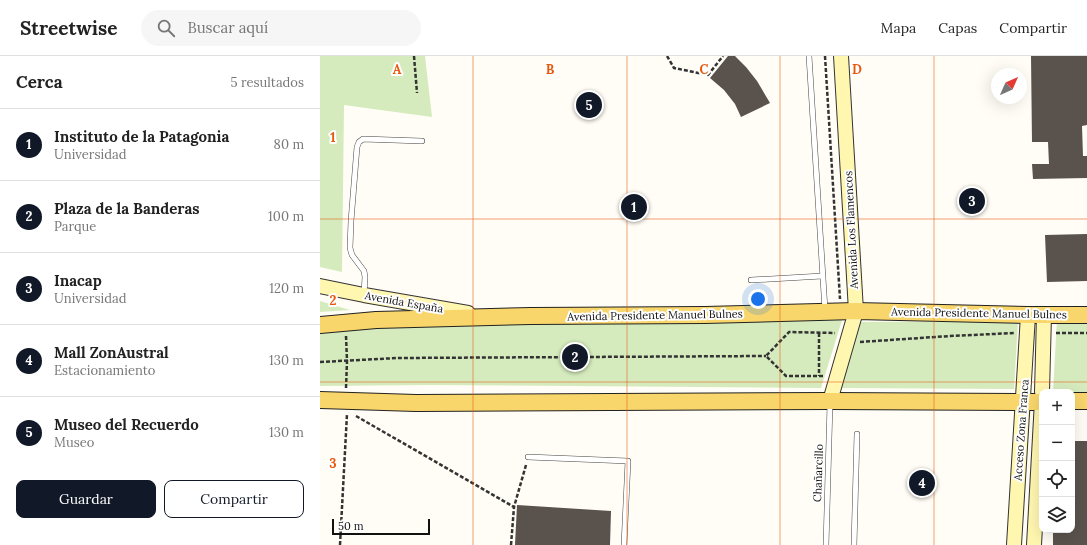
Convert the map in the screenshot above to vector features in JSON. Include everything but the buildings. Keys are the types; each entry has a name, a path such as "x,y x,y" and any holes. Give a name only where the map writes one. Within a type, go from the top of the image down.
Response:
{"main road":[{"name":"Avenida Presidente Manuel Bulnes","path":"320,325 376,320 488,317 704,315 832,311 1087,315"},
{"path":"320,400 416,403 1039,401"},
{"path":"1075,402 1087,402"}],"street":[{"name":"Avenida Los Flamencos","path":"830,401 856,311 841,56"},
{"name":"Avenida España","path":"320,286 364,296 488,317"},
{"name":"Acceso Zona Franca","path":"1014,545 1028,315"},
{"name":"Acceso Zona Franca","path":"1042,389 1044,315"},
{"name":"Acceso Zona Franca","path":"1034,545 1041,425"}],"lane":[{"path":"809,56 822,276 832,311"},
{"path":"364,296 364,271 352,255 350,248 356,147 362,139 422,141"},
{"path":"751,280 822,276"},
{"name":"Chañarcillo","path":"826,545 830,401"},
{"path":"854,545 857,434"},
{"path":"528,457 628,461 624,545"}],"path":[{"path":"414,56 417,93"},
{"path":"667,56 674,68 708,75 724,56"},
{"path":"825,56 840,298 832,311"},
{"path":"345,400 347,360 346,323"},
{"path":"766,356 789,332 835,333"},
{"path":"819,333 819,376"},
{"path":"320,362 398,358 766,356 786,376 826,376"},
{"path":"340,545 347,411 514,508"},
{"path":"511,545 514,508 528,457"}],"green space":[{"path":"320,56 425,56 432,117 344,105 342,272 320,267"},
{"path":"320,301 350,310 320,312"},
{"path":"1057,319 1087,319 1087,393 1075,393 1075,389 1053,389"},
{"path":"842,320 821,388 429,385 320,386 320,330 448,322"},
{"path":"1018,321 1014,389 840,388 857,322"}],"place":[{"name":"Museo del Recuerdo","path":"589,105"},
{"name":"Inacap","path":"972,201"},
{"name":"Instituto de la Patagonia","path":"634,207"},
{"name":"Plaza de la Banderas","path":"575,357"},
{"name":"Mall ZonAustral","path":"922,483"}]}
